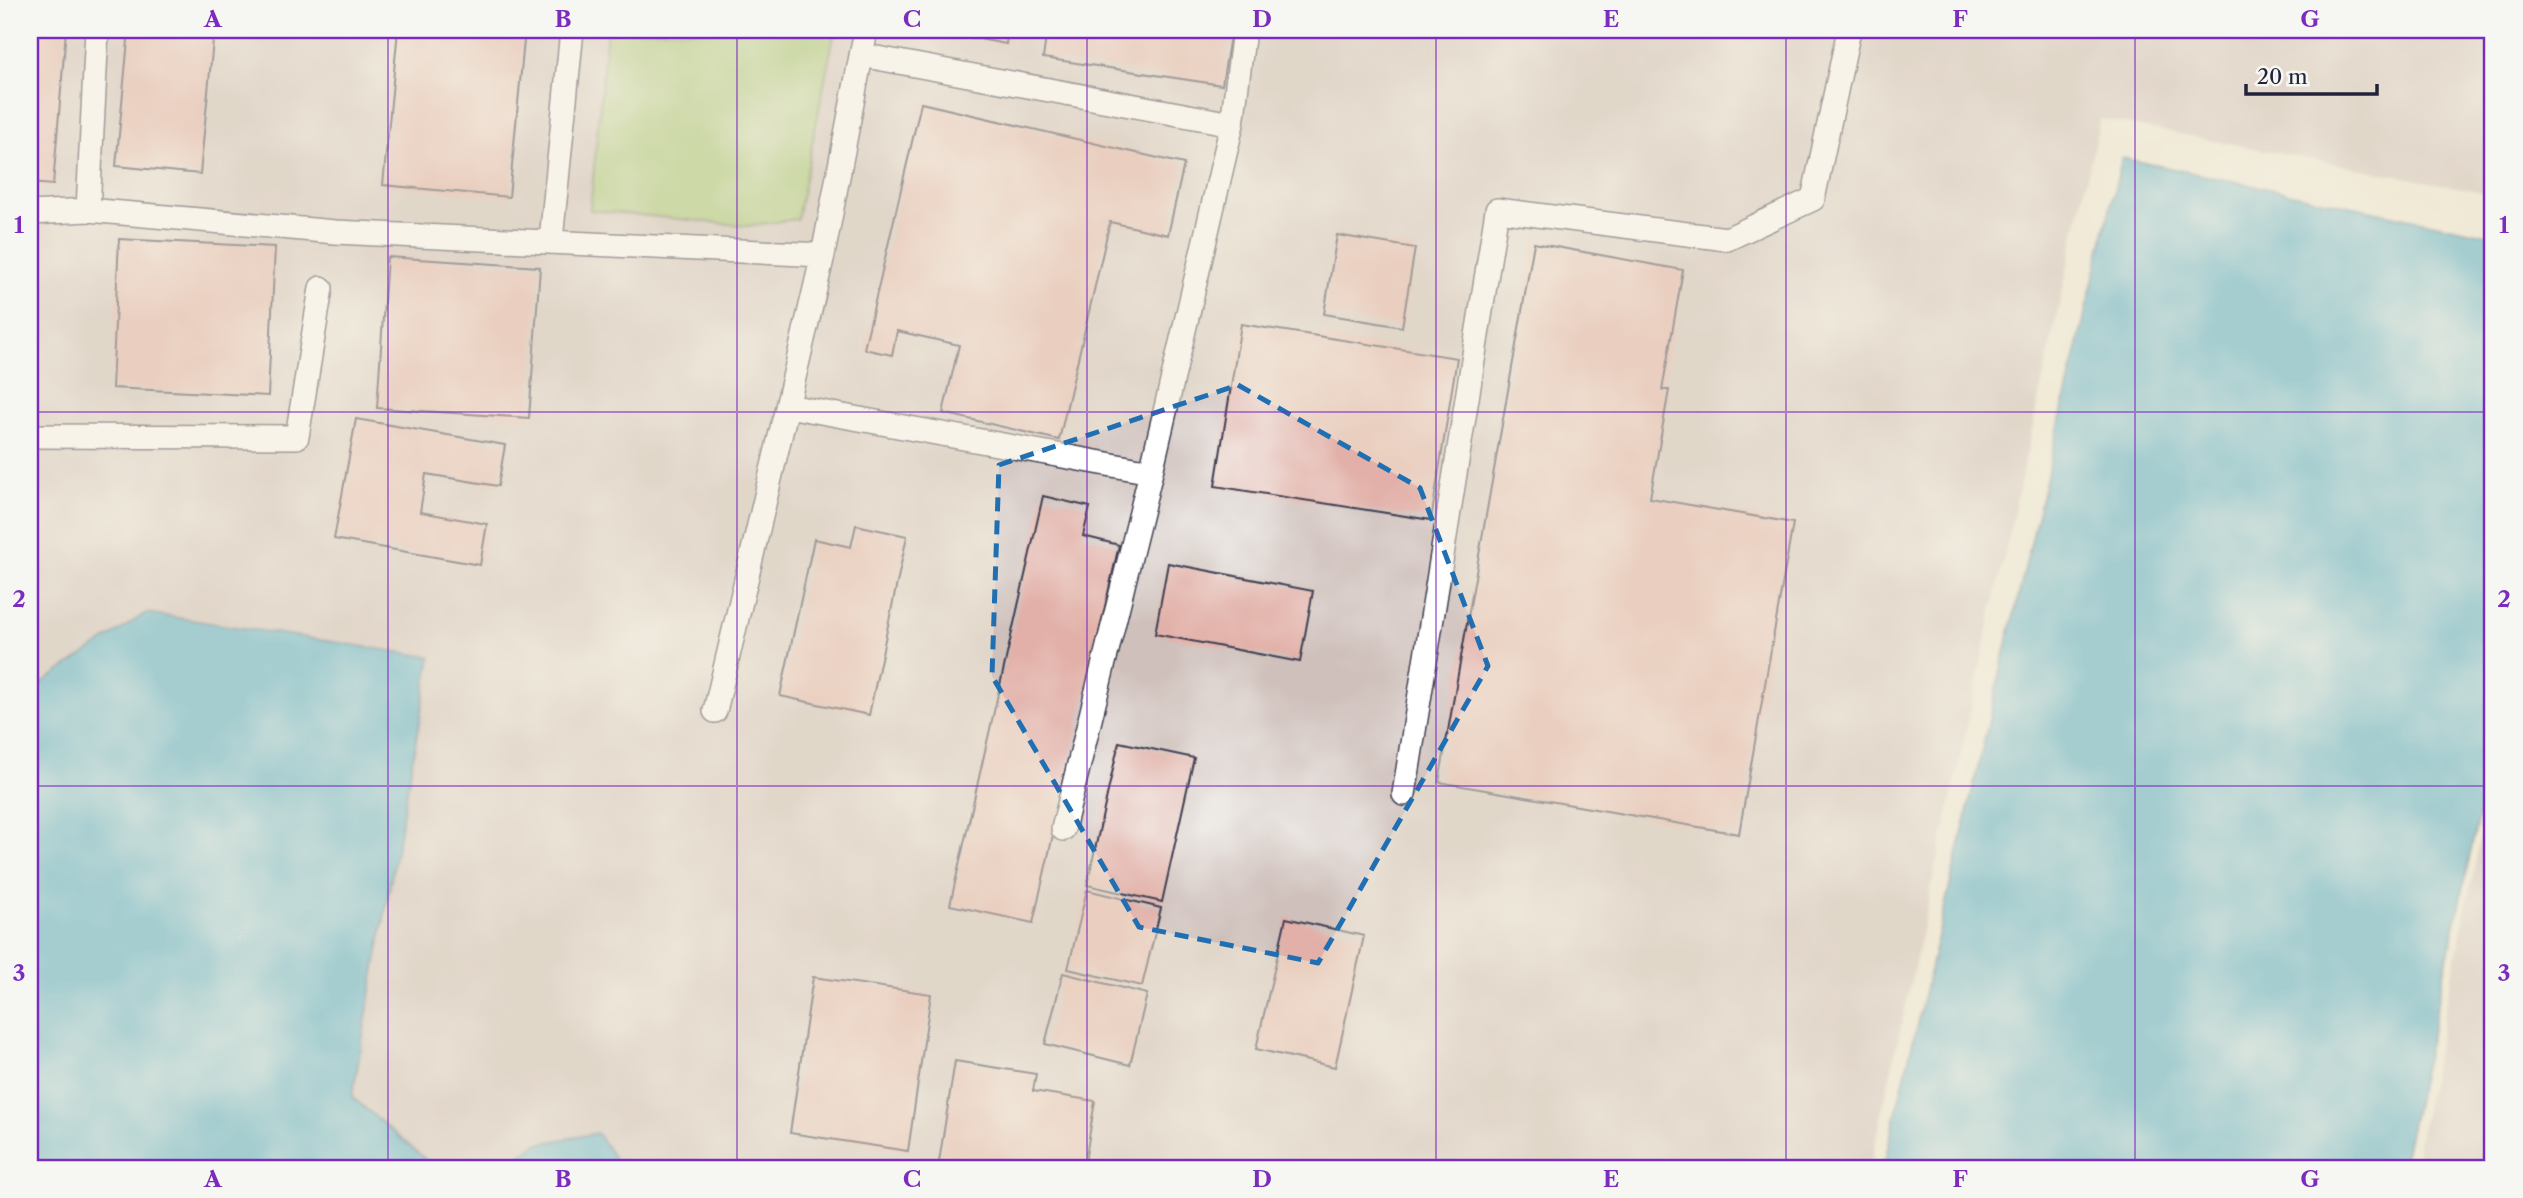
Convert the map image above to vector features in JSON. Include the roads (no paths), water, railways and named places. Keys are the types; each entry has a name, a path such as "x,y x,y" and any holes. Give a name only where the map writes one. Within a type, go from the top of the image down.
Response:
{"lane":[{"path":"88,210 97,30"},
{"path":"551,240 572,30"},
{"path":"715,711 823,255 866,30"},
{"path":"1063,829 1233,124 1244,30"},
{"path":"1404,794 1497,210 1727,239 1813,199 1849,30"},
{"path":"861,55 1233,124"},
{"path":"30,213 88,210 335,232 551,240 823,255"},
{"path":"30,436 297,437 321,288"},
{"path":"788,406 1151,472"}],"water":[{"path":"2122,158 2493,236 2493,748 2402,1168 1883,1168"},
{"path":"146,613 431,657 352,1097 432,1165 430,1168 30,1168 30,691"},
{"path":"597,1133 621,1168 500,1168 537,1144"}]}
